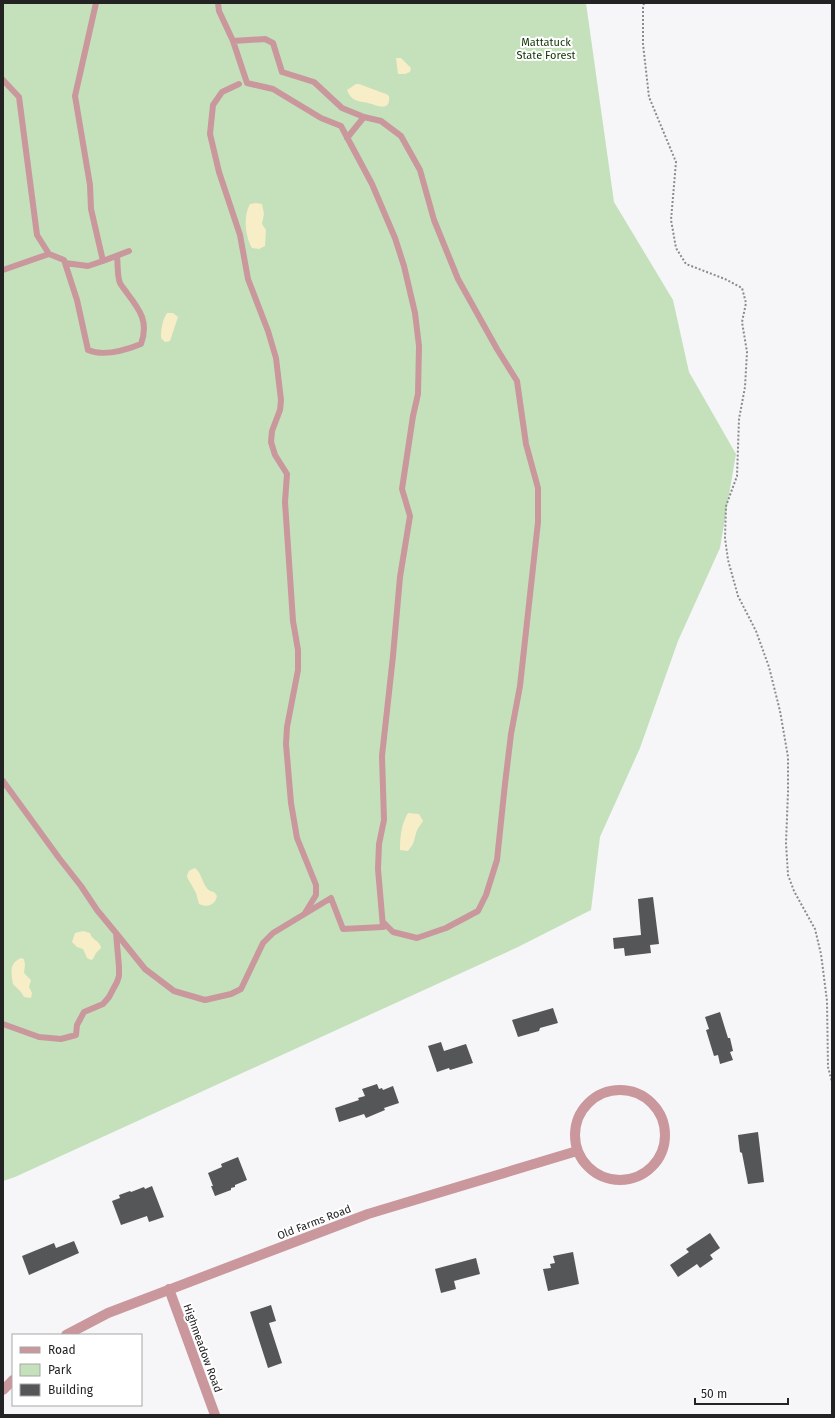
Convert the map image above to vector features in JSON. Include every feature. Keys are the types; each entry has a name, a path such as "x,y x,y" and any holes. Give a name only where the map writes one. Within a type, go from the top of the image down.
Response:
{"street":[{"path":"608,1091 632,1091 645,1097 656,1107 663,1120 665,1135 663,1149 656,1162 646,1172 633,1179 618,1180 604,1178 592,1171 583,1162 577,1150 574,1134 578,1117 583,1108 591,1100 608,1091"},
{"name":"Old Farms Road","path":"68,1334 108,1313 368,1214 577,1150"},
{"name":"Highmeadow Road","path":"169,1289 214,1415"},
{"path":"3,1390 12,1381"}],"lane":[{"path":"96,3 76,96 90,185 91,209 103,261"},
{"path":"3,781 81,886 97,910 146,969 174,991 205,1000 231,994 241,989 263,943 273,933 331,898 343,929 383,927 384,922 379,893 378,869 379,844 384,820 382,756 400,577 410,516 402,489 413,416 418,394 419,346 415,313 404,266 395,238 372,184 341,126 321,118 273,89 247,83 233,41 219,11 218,3"},
{"path":"233,41 264,39 273,43 282,72 314,82 342,108 364,117 380,121 401,136 420,170 434,220 458,279 497,349 517,381 526,444 538,488 538,522 520,686 504,784 497,860 486,895 478,911 446,928 417,938 393,932 384,922"},
{"path":"3,80 19,97 37,235 49,254 64,260 77,300 88,350 96,354 128,349 141,344 144,335 145,326 142,315 120,282 117,256"},
{"path":"239,84 222,92 213,105 210,134 219,172 240,235 248,279 268,330 276,358 281,400 280,410 272,431 271,442 275,455 287,474 285,510 293,621 298,650 298,670 287,727 286,744 297,838 316,885 316,895 305,914"},
{"path":"347,138 364,117"},
{"path":"65,263 88,266 129,251"},
{"path":"3,270 49,254"},
{"path":"3,1024 39,1037 61,1040 76,1034 77,1025 84,1012 103,1004 109,997 117,982 119,967 116,933"}],"path":[{"path":"644,3 643,44 650,97 676,162 671,220 676,248 686,264 725,279 742,288 746,303 742,322 747,352 745,388 739,419 736,476 726,506 725,538 728,560 738,596 756,631 769,667 780,711 788,757 786,843 788,875 794,891 815,929 821,954 827,1001 828,1067 832,1082"}],"green space":[{"name":"Mattatuck State Forest","path":"3,3 586,3 614,202 673,300 689,372 736,454 720,548 678,641 640,748 600,837 591,910 518,947 15,1177 3,1181"}],"sand":[{"path":"396,58 401,58 411,68 410,72 398,74"},
{"path":"356,84 386,94 389,96 388,105 382,107 358,101 353,98 347,90"},
{"path":"250,204 262,204 264,214 262,224 266,230 265,246 259,249 252,248 246,232 246,214"},
{"path":"167,313 173,313 178,317 170,341 165,342 161,338 161,331"},
{"path":"408,813 419,814 423,821 417,830 413,844 408,851 400,850 400,840 401,831"},
{"path":"195,868 200,874 207,888 214,892 217,896 215,902 211,905 205,906 199,904 196,893 187,877 189,871"},
{"path":"83,931 90,933 92,938 98,942 101,948 91,960 87,958 83,949 77,947 72,942 75,933"},
{"path":"21,958 24,959 24,973 31,980 29,987 32,993 31,998 24,997 13,984 11,972 14,963"}],"building":[{"path":"653,897 659,944 650,945 651,953 625,956 624,948 614,949 613,938 641,935 638,899"},
{"path":"553,1008 558,1023 540,1028 539,1031 518,1037 512,1020"},
{"path":"720,1012 728,1038 730,1038 733,1051 730,1052 733,1060 720,1064 718,1055 714,1056 706,1030 709,1029 705,1017"},
{"path":"441,1042 444,1051 466,1044 473,1063 450,1070 449,1068 437,1072 428,1046"},
{"path":"377,1084 379,1089 382,1088 383,1090 393,1086 399,1103 384,1108 385,1110 366,1118 364,1114 339,1122 335,1108 359,1100 358,1098 365,1096 362,1089"},
{"path":"758,1132 764,1182 748,1184 742,1153 740,1152 738,1135"},
{"path":"238,1157 247,1180 235,1185 235,1187 231,1188 231,1190 215,1196 208,1173 222,1167 221,1164"},
{"path":"152,1186 164,1217 149,1222 147,1216 121,1225 112,1201 120,1198 119,1195"},
{"path":"710,1233 720,1248 710,1255 713,1259 700,1268 697,1264 678,1277 670,1265 689,1252 686,1249"},
{"path":"74,1241 79,1253 29,1275 22,1256 54,1243 56,1248"},
{"path":"573,1252 579,1284 548,1291 543,1269 551,1268 550,1264 555,1263 553,1256"},
{"path":"476,1258 480,1274 454,1281 456,1289 441,1293 435,1269"},
{"path":"271,1305 276,1321 269,1323 282,1363 268,1368 250,1312"}]}
